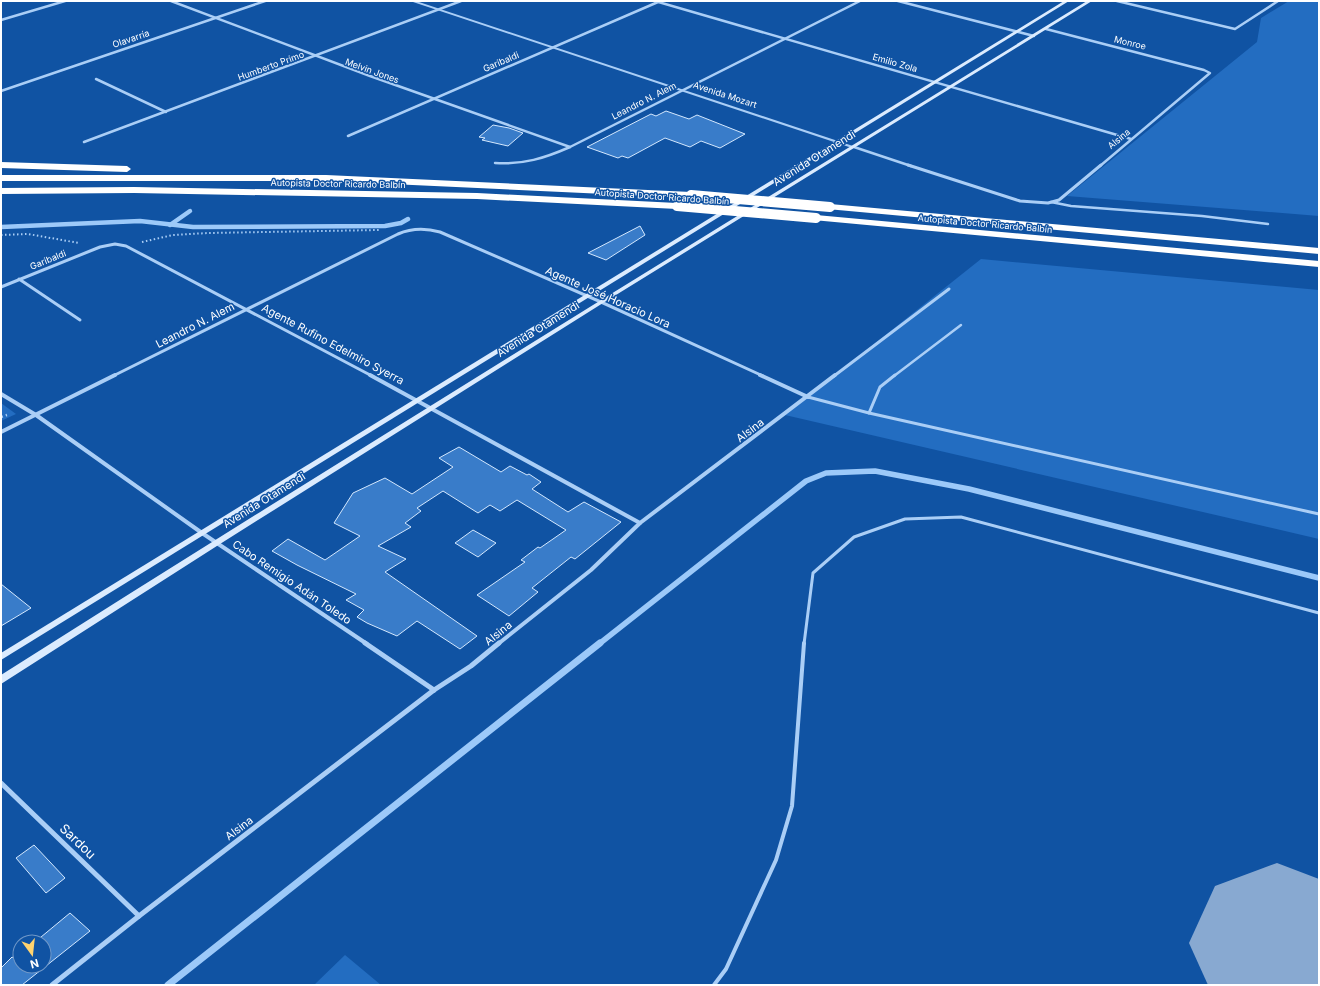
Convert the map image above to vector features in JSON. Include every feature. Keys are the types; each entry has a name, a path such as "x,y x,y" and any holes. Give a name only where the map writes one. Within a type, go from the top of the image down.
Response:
{"highway":[{"path":"1,165 326,178"},
{"name":"Autopista Doctor Ricardo Balbín","path":"1,178 326,178 691,195 1319,251"},
{"path":"1,195 134,190"},
{"name":"Autopista Doctor Ricardo Balbín","path":"1,191 134,190 477,196 677,206 1319,264"}],"main road":[{"name":"Avenida Otamendi","path":"1,657 1067,1"},
{"name":"Avenida Otamendi","path":"1,680 217,542 601,302 1090,1"}],"street":[{"path":"1,20 65,1"},
{"name":"Melvin Jones","path":"171,1 314,57 432,100 570,147"},
{"name":"Olavarría","path":"1,91 265,1"},
{"name":"Avenida Mozart","path":"412,1 1020,201 1033,203"},
{"name":"Humberto Primo","path":"84,142 461,1"},
{"name":"Emilio Zola","path":"654,1 1131,139"},
{"name":"Leandro N. Alem","path":"495,163 524,164 539,160 570,147 860,1"},
{"path":"898,1 1034,36"},
{"path":"1117,1 1232,29 1238,28 1278,1"},
{"name":"Garibaldi","path":"348,136 659,2"},
{"name":"Monroe","path":"1046,29 1204,70 1210,73"},
{"name":"Alsina","path":"1033,203 1059,200 1210,73"},
{"path":"96,79 166,112"},
{"name":"Agente José Horacio Lora","path":"398,234 415,228 440,232 601,302 808,397"},
{"name":"Leandro N. Alem","path":"1,432 398,234"},
{"name":"Agente Rufino Edelmiro Syerra","path":"100,247 115,244 126,246 248,308 432,408 640,524"},
{"name":"Garibaldi","path":"1,287 100,247"},
{"path":"19,279 80,320"},
{"name":"Alsina","path":"52,985 139,916 434,690 471,666 591,570 640,524 949,289"},
{"name":"Cabo Remigio Adán Toledo","path":"1,394 36,415 202,533 434,690"},
{"name":"Sardou","path":"1,783 139,916"}],"lane":[{"path":"1051,202 1071,206 1202,216 1268,224"},
{"path":"868,413 880,387 962,325"},
{"path":"808,397 868,413 1319,514"},
{"path":"714,985 726,969 776,860 792,806 803,652 813,572 854,537 905,519 961,517 1319,613"}],"path":[{"path":"126,246 173,235 208,233 374,230 398,234"},
{"path":"1,235 28,234 100,247"}],"shaded area":[{"path":"1289,1 1319,1 1319,216 1067,196 1257,42 1261,18"},
{"path":"981,259 1319,290 1319,539 785,415"},
{"path":"1,403 16,414 1,421"},
{"path":"345,955 381,985 314,985"}],"building":[{"path":"666,111 689,119 697,115 745,134 720,148 701,141 690,147 665,138 628,158 622,156 618,158 587,147 651,114 656,116"},
{"path":"493,125 509,128 523,133 508,146 482,140 485,138 479,137"},
{"path":"640,226 645,235 606,260 588,253"},
{"path":"459,447 501,472 510,466 527,475 529,474 541,482 532,489 568,512 584,502 621,522 575,559 571,557 532,588 538,592 509,616 477,595 525,562 521,560 538,547 540,548 566,530 517,500 500,511 490,505 478,513 443,491 417,508 421,511 405,523 411,527 378,546 406,559 385,572 477,636 460,649 417,621 397,636 367,623 357,617 364,610 346,600 356,594 272,551 288,539 325,560 360,536 334,523 353,493 385,478 412,494 453,467 439,458"},
{"path":"473,530 496,543 478,557 455,543"},
{"path":"1,584 31,608 1,626"},
{"path":"34,845 65,878 46,893 16,858"},
{"path":"70,913 90,931 52,961 52,934 45,934"},
{"path":"12,957 12,974 36,974 22,985 1,985 1,968"}],"waterway":[{"path":"171,224 190,211"},
{"path":"171,224 193,227 385,226 401,223 408,219"},
{"path":"1,227 140,221 171,224"},
{"path":"599,644 806,481 826,473 875,471 969,489 1319,578"},
{"path":"168,985 600,643"}],"runway":[{"path":"1277,943 1313,985"}]}
